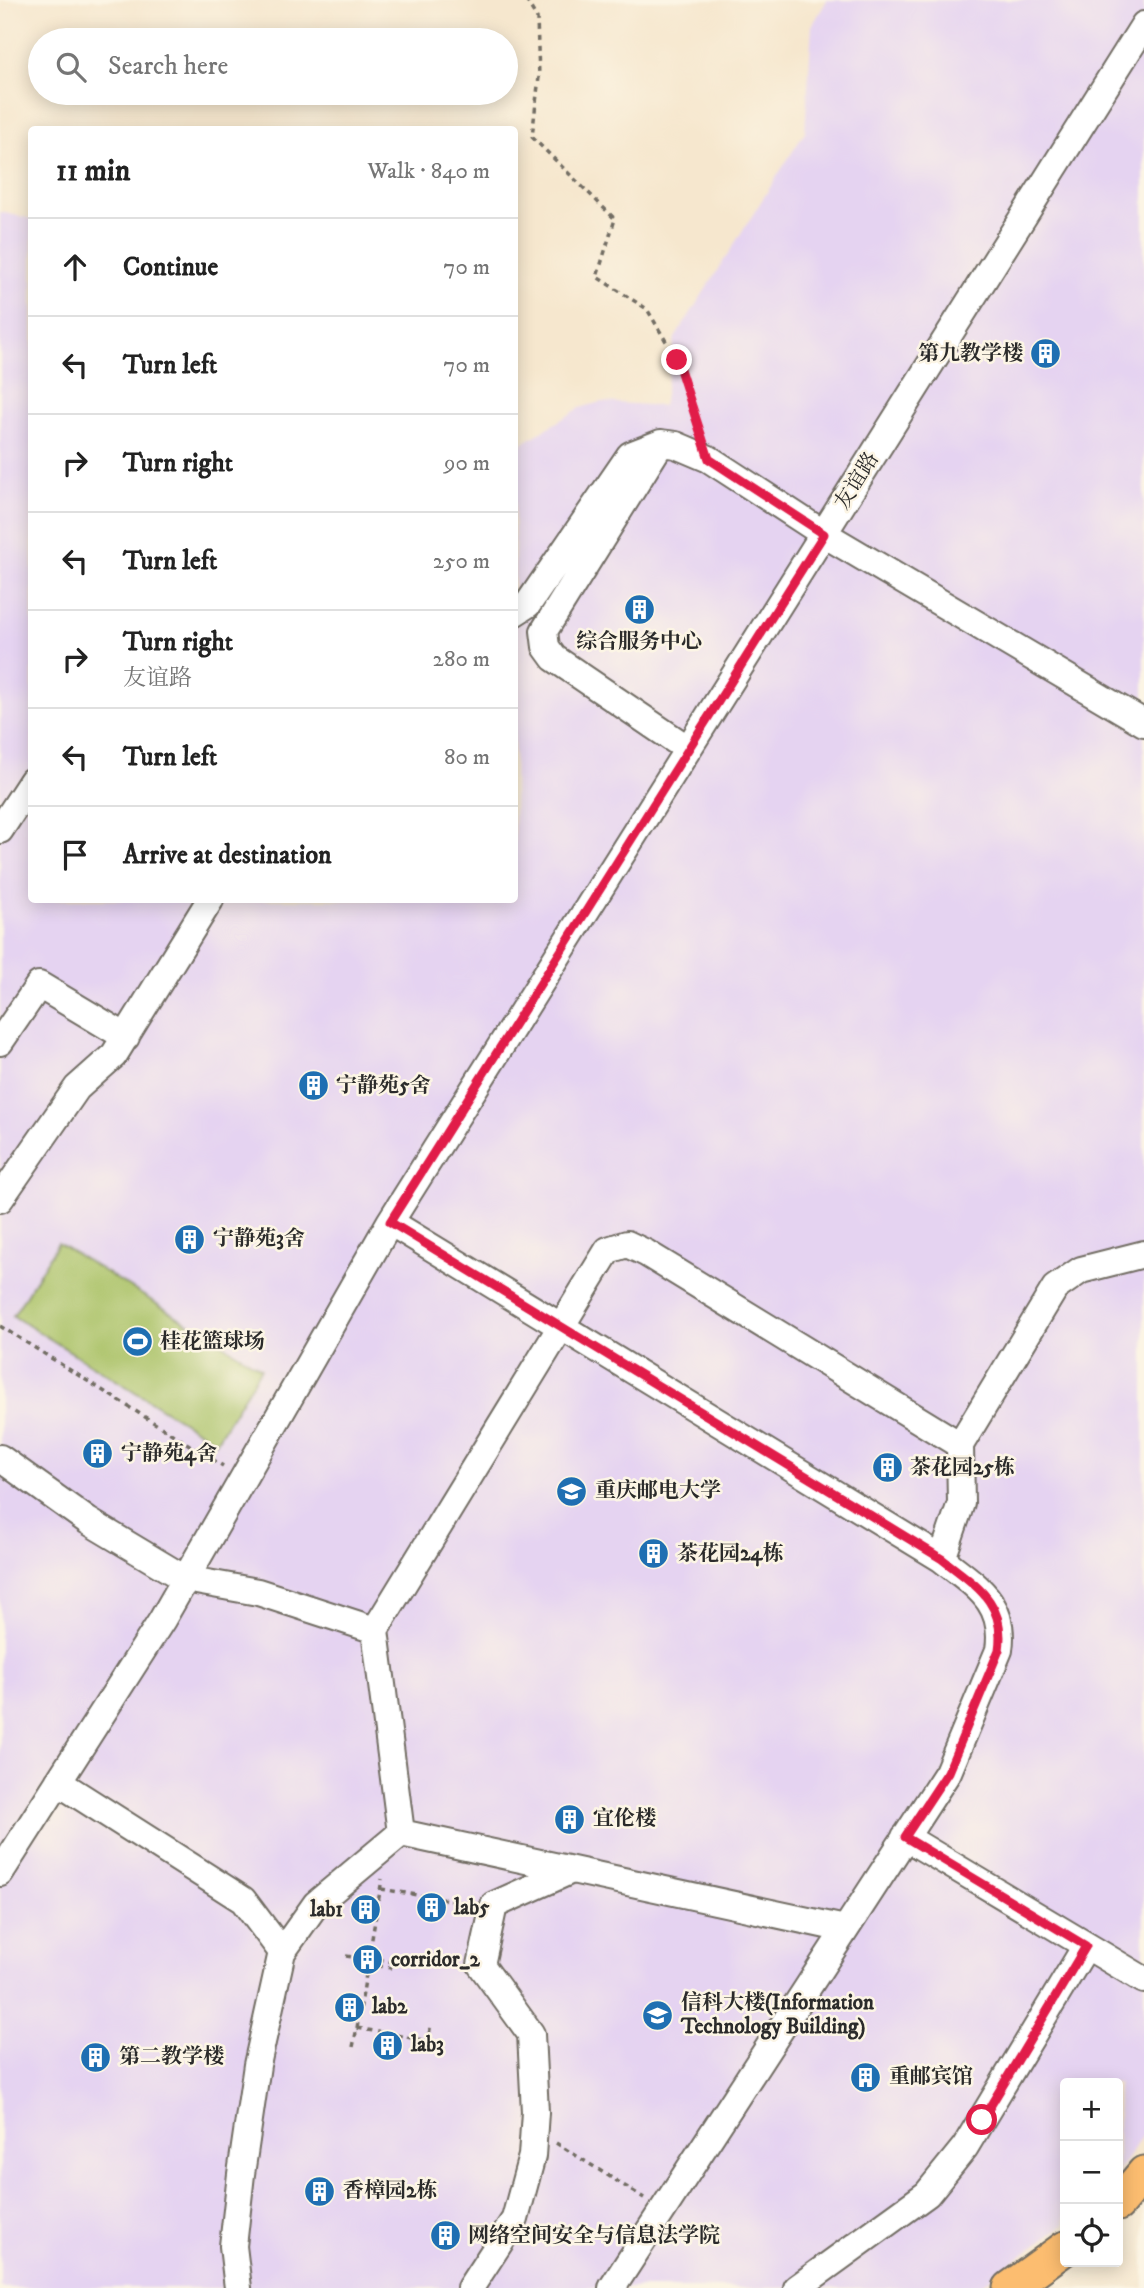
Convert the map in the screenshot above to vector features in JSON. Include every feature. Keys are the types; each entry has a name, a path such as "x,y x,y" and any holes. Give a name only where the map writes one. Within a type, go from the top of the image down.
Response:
{"main road":[{"path":"1123,2198 1144,2173"},
{"path":"1123,2224 1144,2202"},
{"path":"1010,2288 1060,2252"},
{"path":"1041,2288 1069,2267"}],"street":[{"name":"友谊路","path":"0,1873 186,1579 390,1222 1144,25"},
{"path":"661,443 544,631 546,647 554,658 688,749"},
{"path":"518,610 528,604 630,455 661,443 676,445 709,459 824,534 1143,720"},
{"path":"0,830 28,786"},
{"path":"0,1199 77,1088 114,1055 208,903"},
{"path":"0,1042 39,985 126,1037"},
{"path":"390,1222 942,1559 993,1603 999,1619 1001,1642 948,1772 663,2210 621,2284"},
{"path":"401,1833 375,1630 608,1250 627,1244 646,1253 960,1445"},
{"path":"942,1559 961,1503 960,1445 1055,1288 1081,1270 1144,1254"},
{"path":"0,1458 88,1521 186,1579 258,1592 375,1630"},
{"path":"58,1782 243,1900 282,1952"},
{"path":"401,1833 845,1929"},
{"path":"238,2288 233,2246 241,2174 257,2065 282,1952 316,1904 401,1833"},
{"path":"905,1837 1144,1980"},
{"path":"470,2288 515,2219 532,2156 531,2034 481,1965 494,1905 572,1870"},
{"path":"797,2288 927,2194 965,2147 1086,1946"}],"path":[{"path":"526,0 537,19 539,77 532,137 615,219 597,277 647,309 677,360 709,459"},
{"path":"0,1326 243,1478"},
{"path":"353,2047 383,1874"},
{"path":"381,1889 479,1906"},
{"path":"346,1956 394,1962"},
{"path":"368,1960 392,1968"},
{"path":"357,2028 428,2041 431,2023"},
{"path":"533,2129 663,2210"}],"shaded area":[{"name":"重庆邮电大学","path":"827,0 1144,0 1144,2132 1123,2165 1123,2078 1060,2078 1060,2228 976,2288 0,2288 0,212 28,218 28,903 518,903 518,446 580,408 601,402 663,406 675,338 805,132 812,26"}],"green space":[{"name":"桂花篮球场","path":"58,1243 261,1368 216,1442 13,1316"}],"place":[{"name":"第九教学楼","path":"1046,354"},
{"name":"综合服务中心","path":"639,610"},
{"name":"宁静苑5舍","path":"313,1086"},
{"name":"宁静苑3舍","path":"190,1239"},
{"name":"桂花篮球场","path":"137,1342"},
{"name":"宁静苑4舍","path":"98,1454"},
{"name":"茶花园25栋","path":"887,1468"},
{"name":"重庆邮电大学","path":"572,1491"},
{"name":"茶花园24栋","path":"654,1554"},
{"name":"宜伦楼","path":"570,1819"},
{"name":"lab5","path":"431,1908"},
{"name":"lab1","path":"366,1910"},
{"name":"corridor_2","path":"368,1960"},
{"name":"lab2","path":"349,2007"},
{"name":"信科大楼(Information Technology Building)","path":"658,2015"},
{"name":"lab3","path":"388,2045"},
{"name":"第二教学楼","path":"96,2057"},
{"name":"重邮宾馆","path":"866,2077"},
{"name":"香樟园2栋","path":"320,2191"},
{"name":"网络空间安全与信息法学院","path":"445,2236"}],"route":[{"path":"677,360 709,459 824,534 390,1222 942,1559 993,1603 1002,1633 999,1650 948,1772 905,1837 1086,1946 982,2120"}]}
